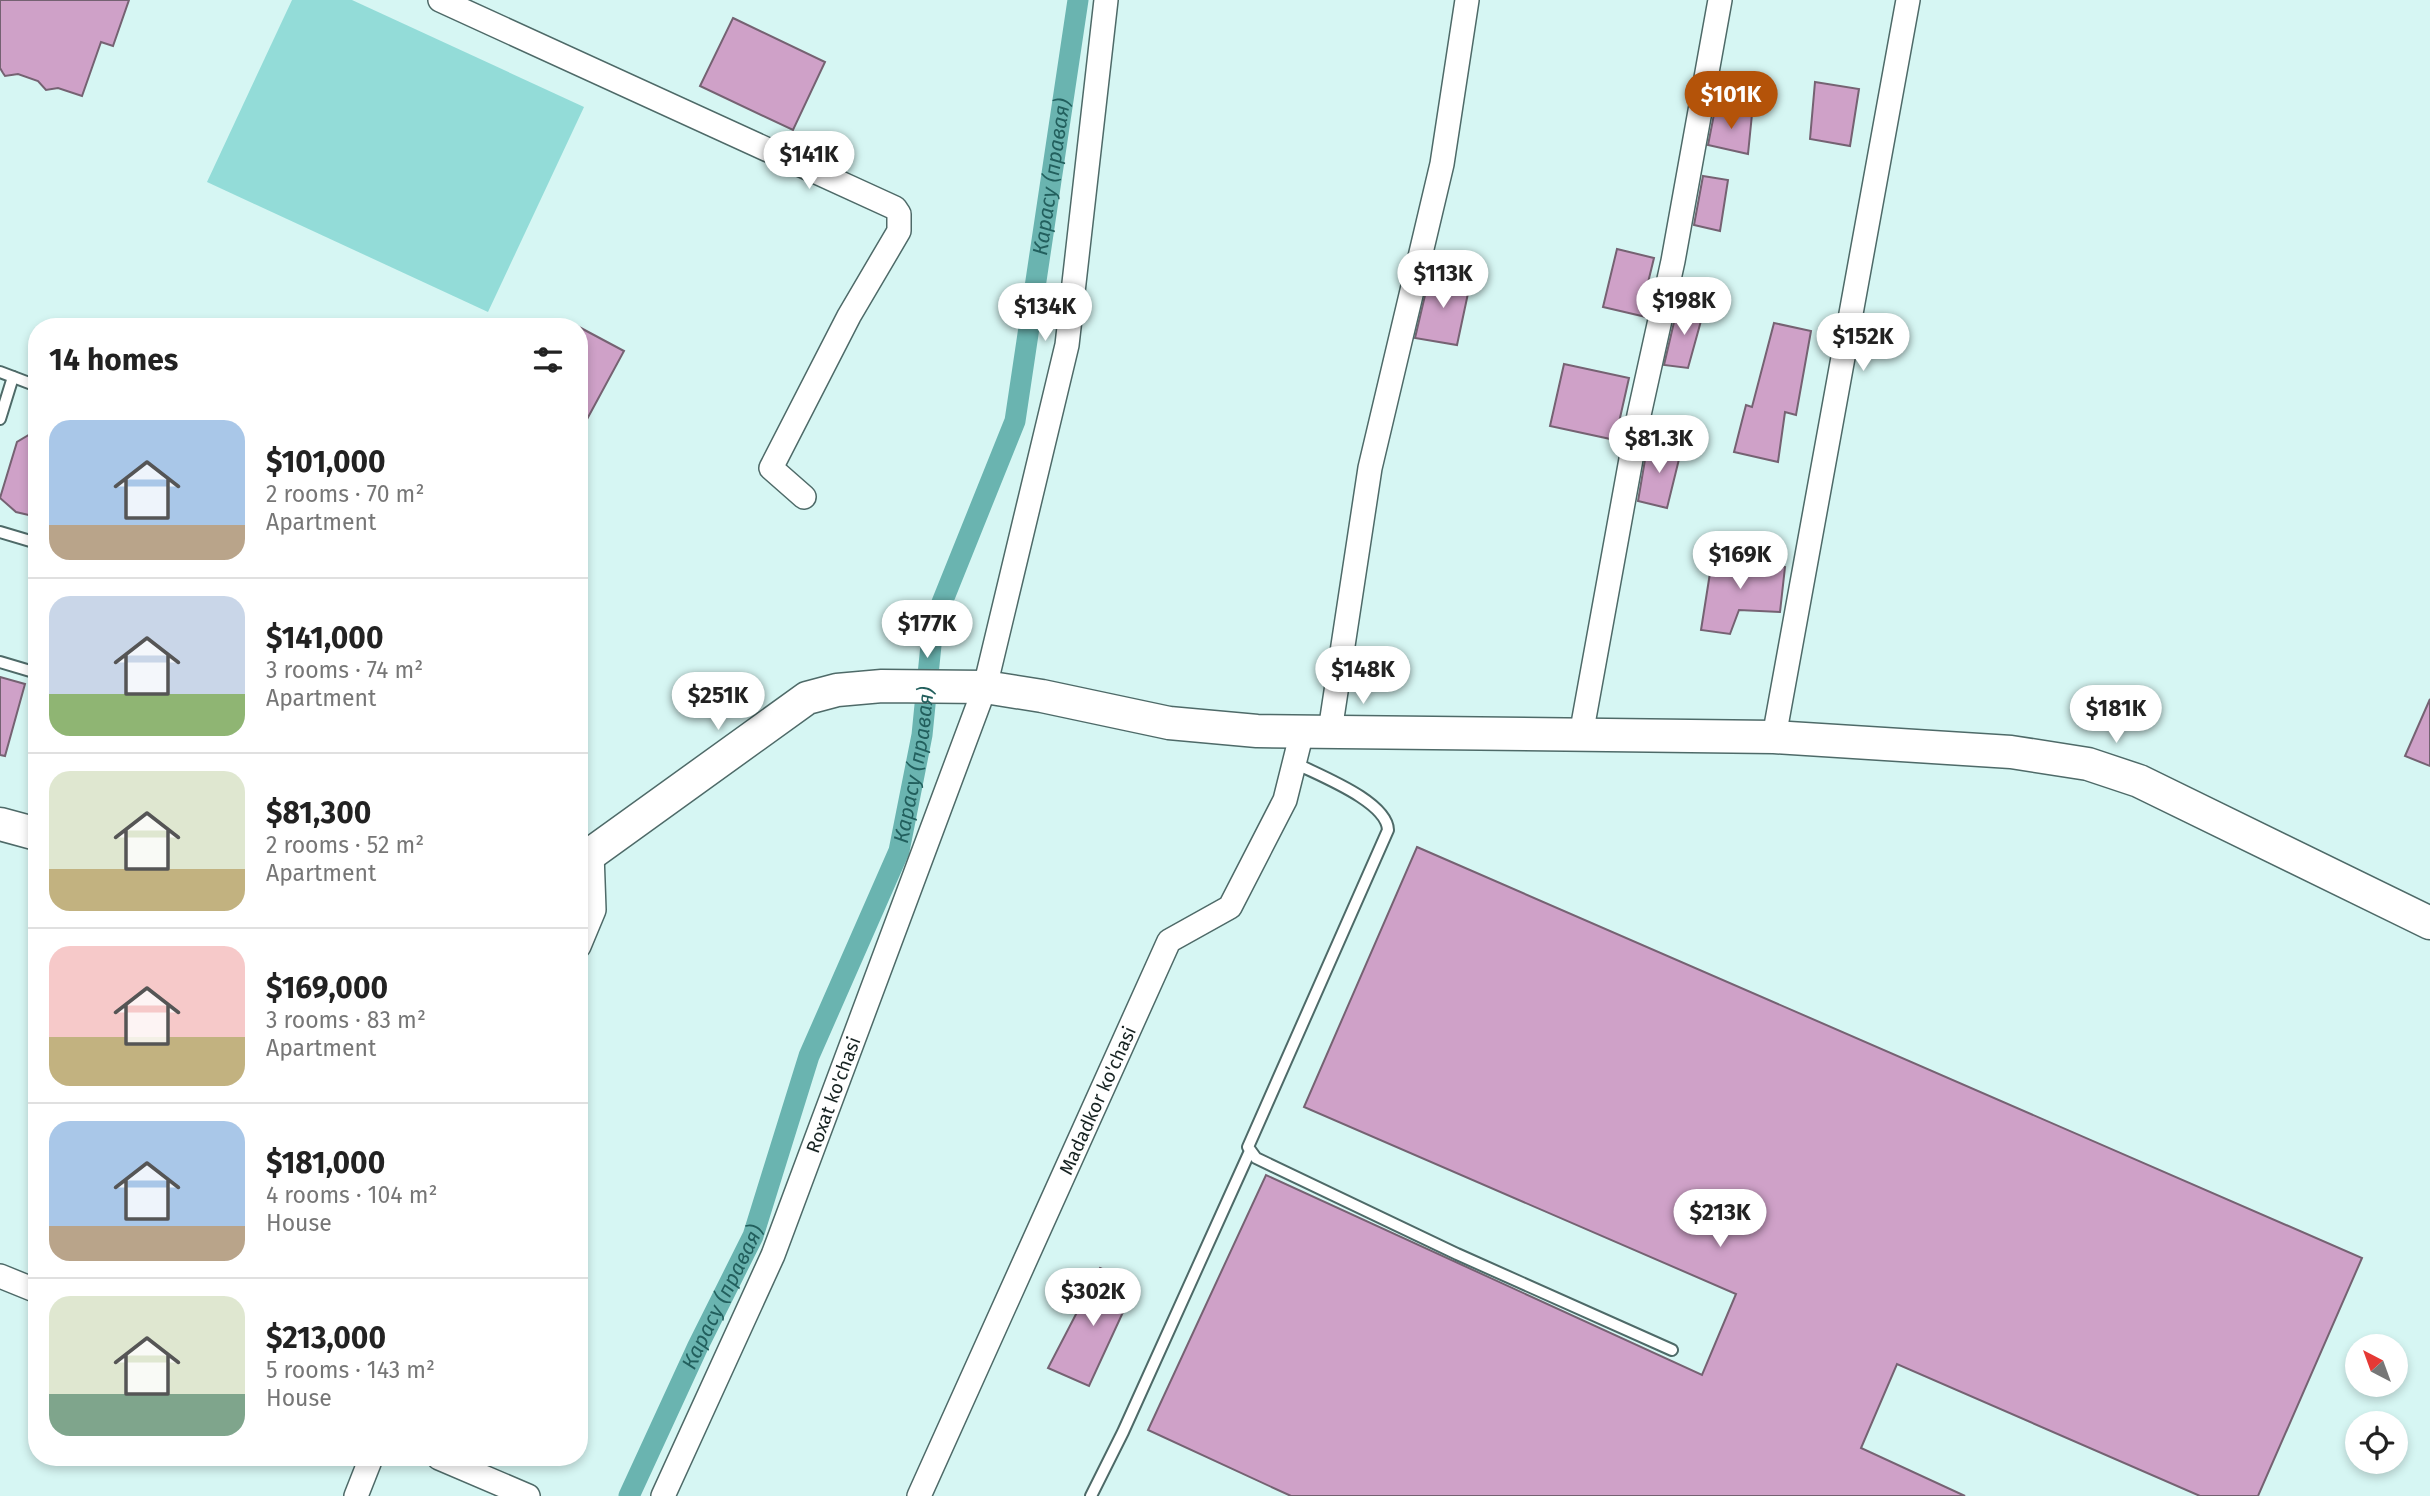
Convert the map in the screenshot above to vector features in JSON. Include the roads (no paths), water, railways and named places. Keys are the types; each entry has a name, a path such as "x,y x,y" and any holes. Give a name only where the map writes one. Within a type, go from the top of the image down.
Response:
{"main road":[{"path":"588,855 799,704 817,695 837,690 882,687 978,686 1042,696 1169,723 1212,728 1774,737 2011,752 2088,764 2139,781 2430,923"},
{"path":"0,824 28,832"}],"street":[{"path":"440,0 895,208 899,214 899,231 849,316 771,468 804,497"},
{"name":"Roxat ko'chasi","path":"663,1496 773,1255 978,686 1067,345 1106,0"},
{"name":"Madadkor ko'chasi","path":"919,1496 1169,941 1230,907 1285,800 1295,763 1316,731 1370,468 1442,164 1467,0"},
{"path":"1581,735 1639,415 1673,261 1720,0"},
{"path":"1774,737 1908,0"},
{"path":"588,870 594,910 588,924"},
{"path":"0,1276 28,1287"},
{"path":"356,1496 368,1466"},
{"path":"458,1466 528,1496"}],"lane":[{"path":"0,372 28,383"},
{"path":"0,419 13,377"},
{"path":"0,532 28,540"},
{"path":"0,662 28,670"},
{"path":"1295,763 1350,791 1378,809 1388,824 1388,830 1248,1147 1250,1151 1256,1158 1457,1254 1672,1350"},
{"path":"1091,1496 1250,1151"}],"waterway":[{"name":"Карасу (правая)","path":"629,1496 698,1346 753,1236 809,1056 899,851 922,735 933,625 1015,421 1078,0"}]}
